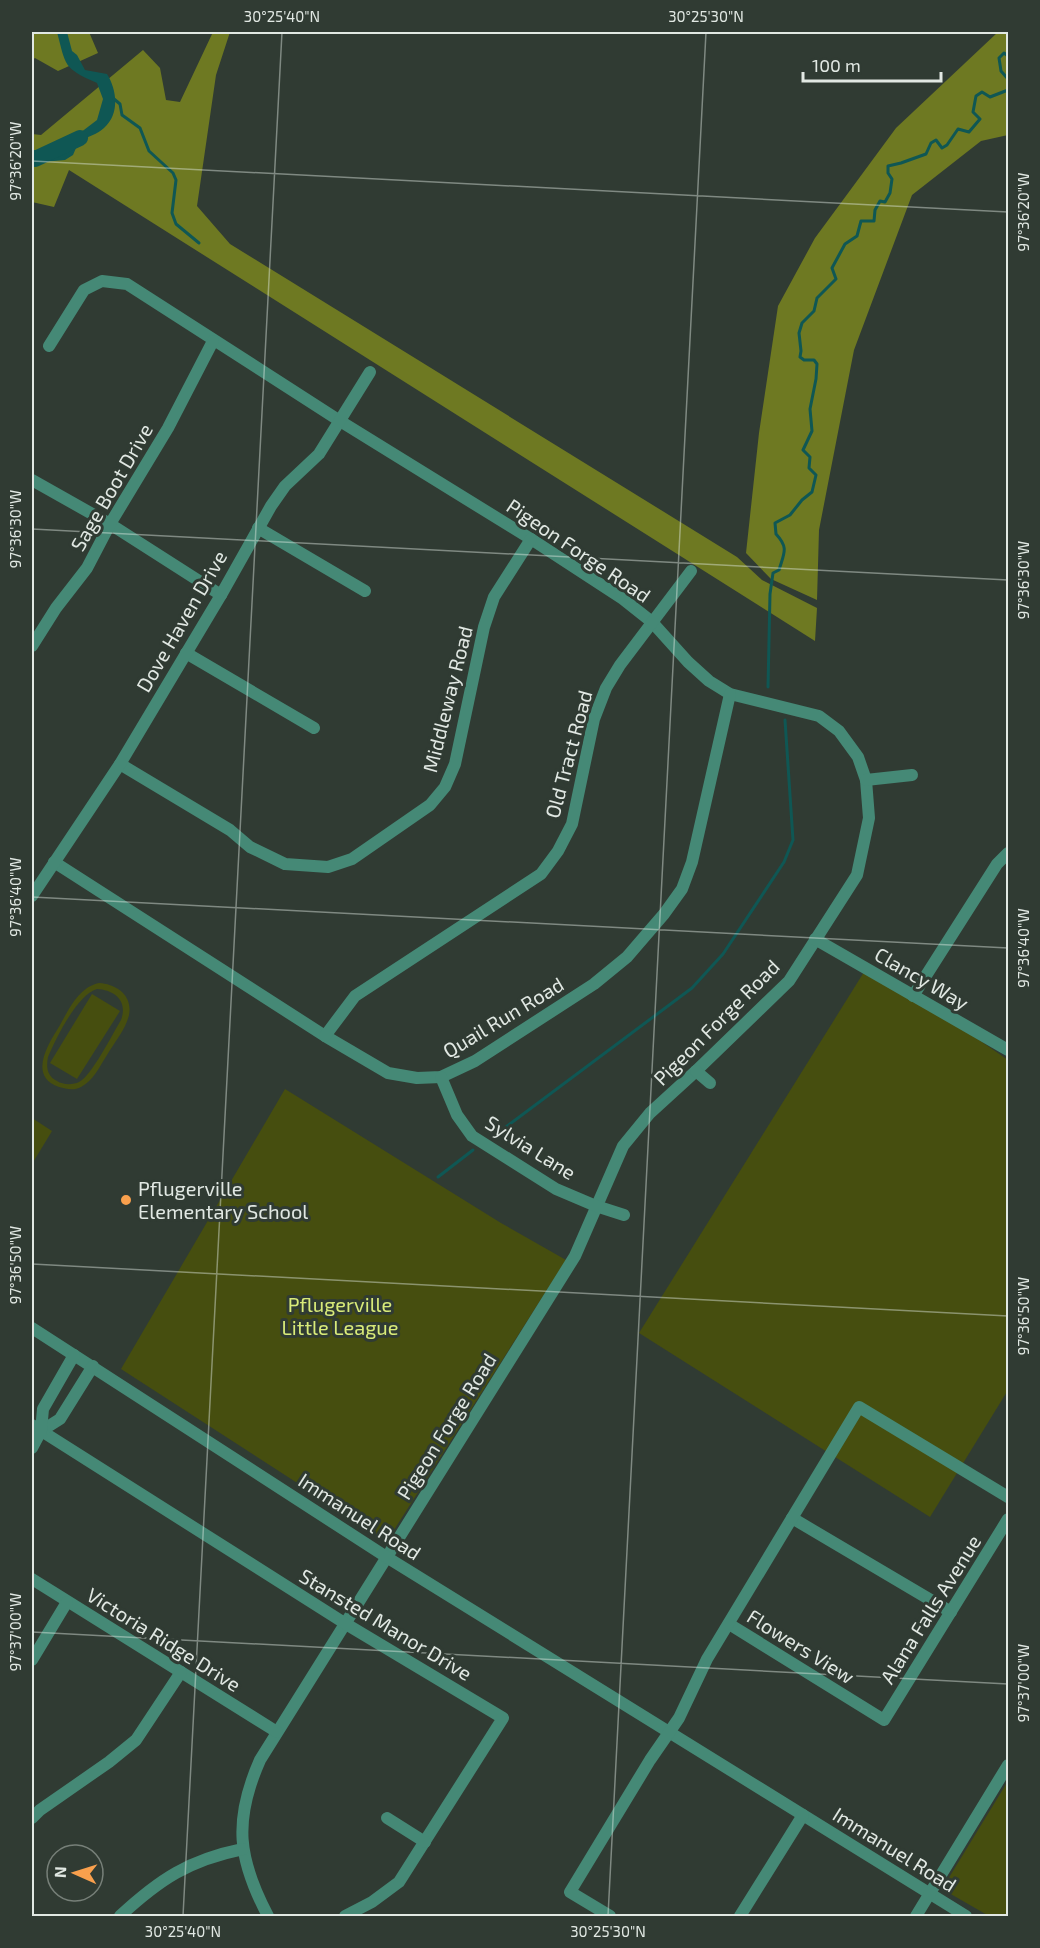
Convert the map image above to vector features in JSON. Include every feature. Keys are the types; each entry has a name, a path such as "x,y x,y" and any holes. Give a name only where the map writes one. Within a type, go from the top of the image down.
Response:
{"street":[{"name":"Pigeon Forge Road","path":"49,346 84,290 102,281 127,284 623,599 652,622 687,662 709,681 730,694 819,716 839,731 858,757 866,780 869,818 857,875 789,981 650,1113 623,1146 575,1256 260,1760 249,1785 243,1817 243,1849 248,1873 268,1917"},
{"name":"Sage Boot Drive","path":"32,646 56,608 87,568 110,524 168,428 213,340"},
{"name":"Dove Haven Drive","path":"32,896 120,764 285,486 319,454 370,372"},
{"path":"32,480 110,524 221,595"},
{"path":"258,528 365,591"},
{"name":"Middleway Road","path":"120,764 230,830 250,847 285,864 328,867 352,859 430,805 445,788 455,764 487,617 494,597 531,539"},
{"name":"Old Tract Road","path":"325,1036 355,996 541,874 558,851 572,824 594,719 606,688 620,665 691,571"},
{"path":"186,653 314,728"},
{"name":"Quail Run Road","path":"54,862 325,1036 388,1073 417,1078 441,1077 475,1060 594,984 627,957 664,914 682,889 692,862 730,694"},
{"path":"866,780 912,775"},
{"path":"914,996 997,864 1008,853"},
{"name":"Clancy Way","path":"815,939 1008,1050"},
{"path":"696,1071 710,1083"},
{"name":"Sylvia Lane","path":"441,1077 457,1115 472,1136 556,1189 624,1215"},
{"name":"Immanuel Road","path":"32,1328 388,1558 966,1917"},
{"path":"32,1448 43,1409 74,1354"},
{"path":"36,1428 60,1419 93,1366"},
{"path":"610,1917 570,1892 650,1760 679,1718 707,1659 859,1407 1008,1497"},
{"name":"Stansted Manor Drive","path":"36,1428 346,1624 503,1718 399,1882 372,1902 345,1917"},
{"path":"792,1518 951,1612"},
{"name":"Alana Falls Avenue","path":"884,1720 1008,1519"},
{"name":"Victoria Ridge Drive","path":"32,1579 277,1732"},
{"path":"32,1660 67,1602"},
{"name":"Flowers View","path":"729,1624 884,1720"},
{"path":"32,1818 136,1740 181,1672"},
{"path":"916,1917 1008,1765"},
{"name":"Immanuel Road","path":"740,1917 802,1815"},
{"path":"387,1818 425,1842"},
{"path":"120,1917 143,1895 183,1868 215,1855 243,1849"}],"green space":[{"path":"32,32 89,32 98,53 58,71 35,58 32,60"},
{"path":"213,32 230,32 216,75 197,206 230,244 737,557 762,580 817,608 815,641 69,170 54,207 32,202 32,134 41,135 143,50 160,68 166,100 180,102"},
{"path":"998,32 1008,32 1008,135 981,141 912,195 854,350 819,530 817,600 771,579 746,553 759,433 778,306 815,238 896,128"},
{"path":"869,964 1008,1060 1008,1390 930,1517 639,1333"},
{"path":"105,984 122,992 130,1008 129,1015 120,1036 89,1081 76,1089 59,1087 49,1082 44,1075 43,1059 71,1006 80,994 92,985","holes":["97,989 114,994 121,1002 123,1007 121,1020 90,1072 74,1084 59,1082 51,1077 48,1071 48,1057 68,1018 82,999"]},
{"path":"92,994 120,1011 77,1079 50,1063"},
{"name":"Pflugerville Little League","path":"285,1089 501,1223 566,1260 387,1541 121,1369"},
{"path":"32,1118 52,1131 32,1164"},
{"path":"1008,1781 1008,1916 989,1916 942,1889"}],"water":[{"path":"57,32 67,32 72,51 77,55 85,70 107,74 115,94 115,109 104,128 79,141 73,155 65,160 32,163 32,150 55,152 97,120 103,99 97,83 68,65"}],"waterway":[{"path":"1008,56 1004,53 999,58 1001,71 1008,79"},
{"path":"768,687 770,594 773,573 779,570 784,555 783,543 776,534 775,523 790,515 812,492 816,475 809,468 810,457 803,450 812,431 810,409 817,364 814,360 804,360 800,357 799,333 802,323 814,311 817,298 836,279 832,268 845,244 857,236 861,221 874,221 875,210 880,201 885,202 890,193 892,179 888,173 888,166 926,154 931,143 936,140 942,148 947,145 958,129 969,132 980,119 973,112 976,96 982,92 990,97 1008,90"},
{"path":"114,99 120,104 122,115 140,128 149,151 173,173 176,180 172,213 176,224 199,243"},
{"path":"32,158 35,159 80,138"},
{"path":"495,1135 692,988 723,954 784,862 793,840 785,720"},
{"path":"438,1177 473,1150"}],"place":[{"name":"Pflugerville Elementary School","path":"126,1200"}]}
